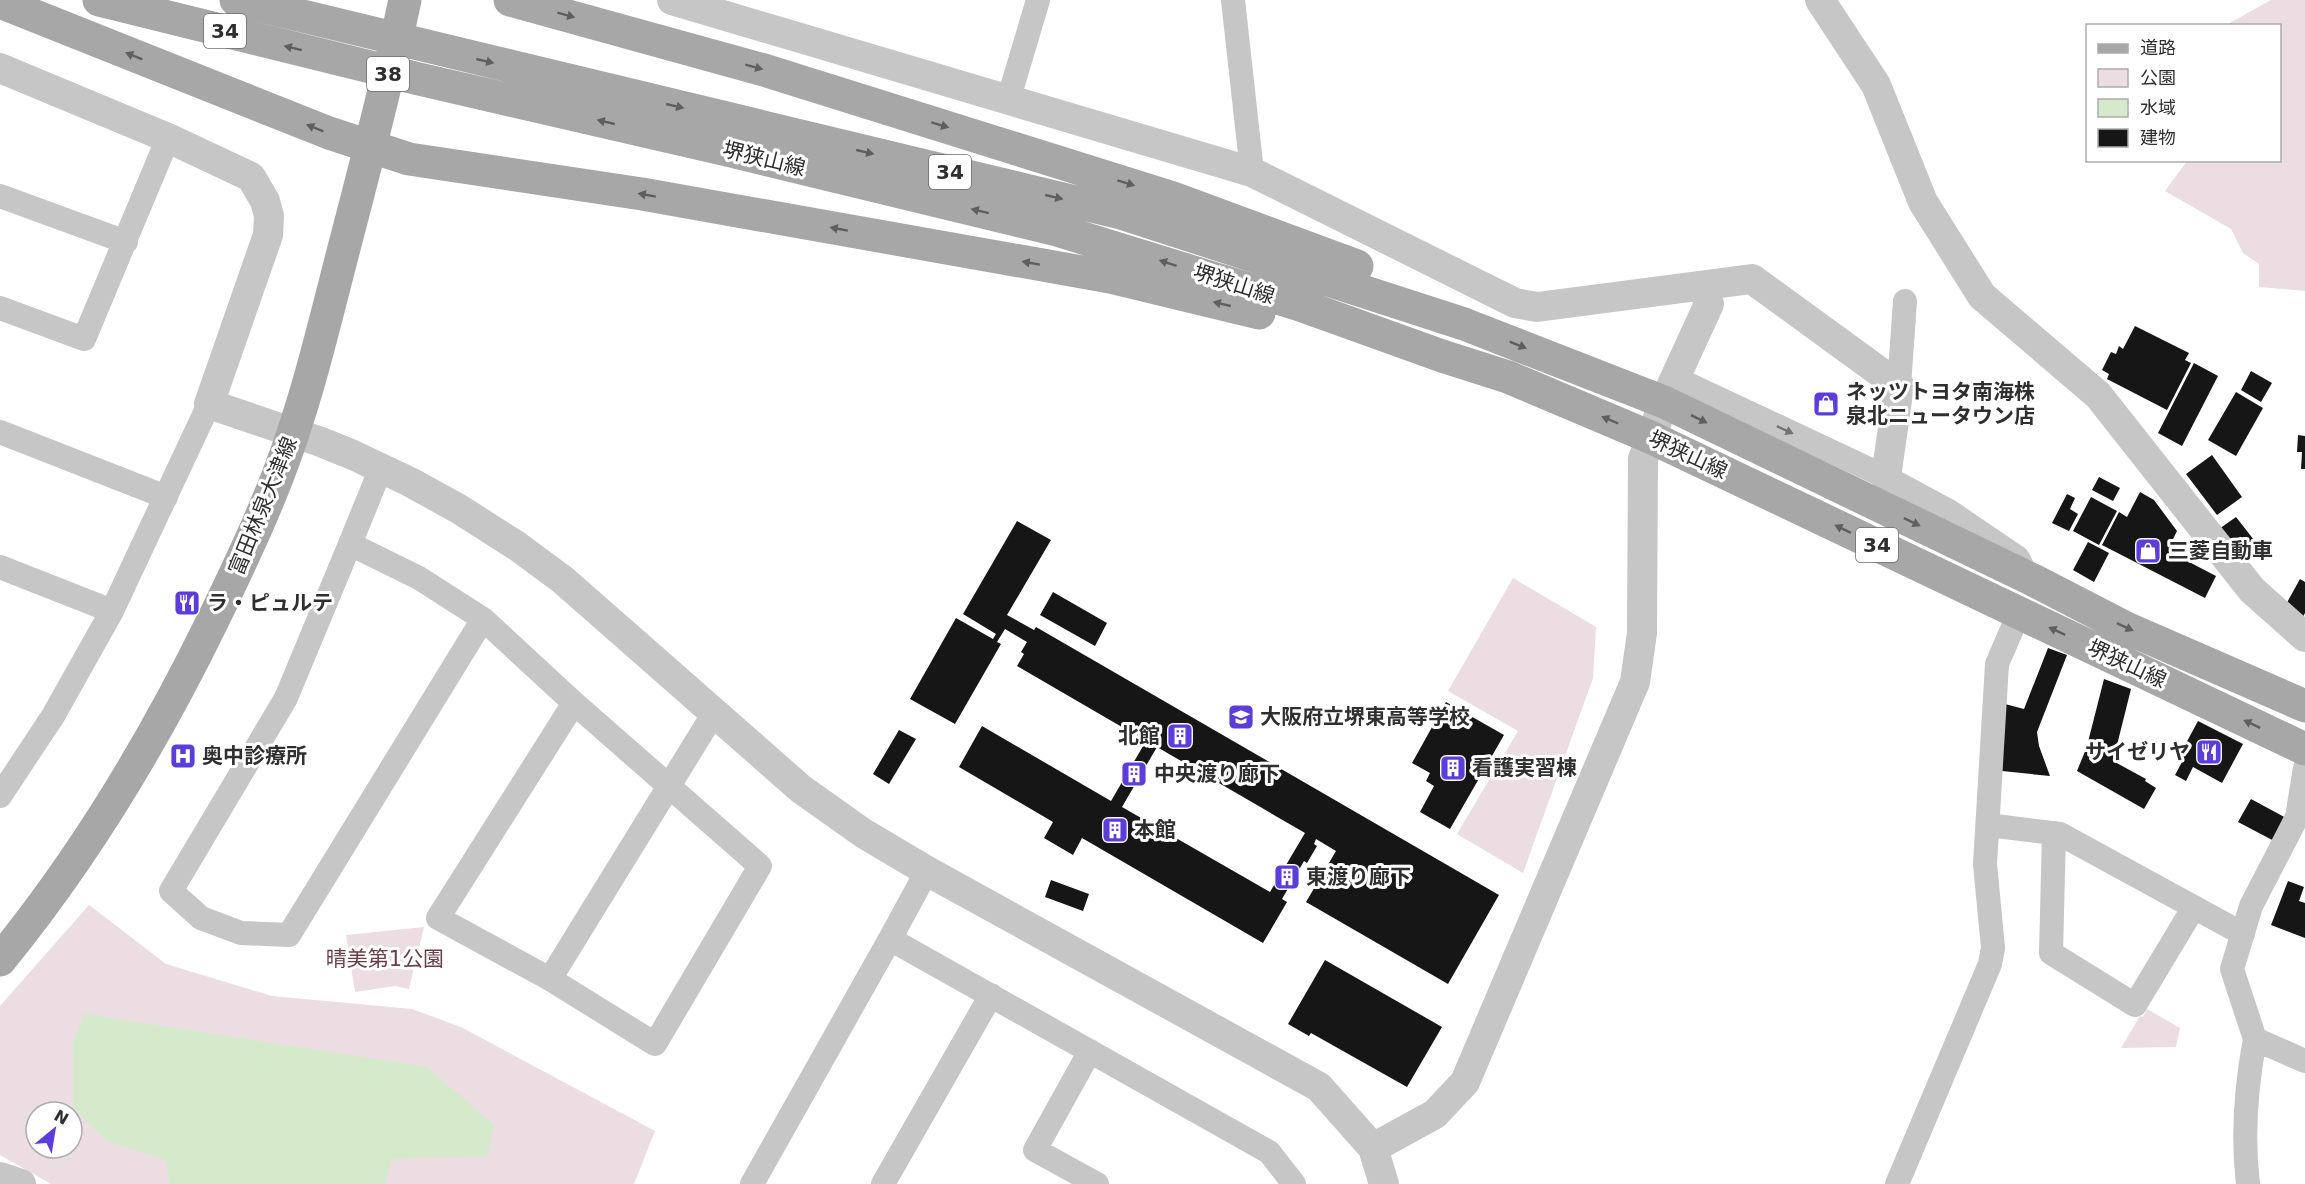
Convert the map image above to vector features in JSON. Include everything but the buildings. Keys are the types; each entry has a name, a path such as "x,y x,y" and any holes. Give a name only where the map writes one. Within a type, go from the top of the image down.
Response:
{"main road":[{"name":"堺狭山線","path":"99,0 419,79 1057,230 1300,305 1508,377 1650,437 2305,749"},
{"name":"堺狭山線","path":"236,0 1121,213 1669,390 2124,627 2305,706"},
{"name":"富田林泉大津線","path":"0,960 61,880 139,759 194,661 236,573 280,471 308,389 405,0"},
{"path":"510,0 764,70 1173,198 1395,280 1464,324"},
{"path":"0,3 329,133 409,159 653,196 1110,278 1442,356"}],"street":[{"path":"672,0 1251,172 1515,303 1537,307 1752,279 1899,386"},
{"path":"1008,101 1038,0"},
{"path":"1233,0 1251,172"},
{"path":"1820,0 1876,85 1923,202 1982,296 2098,395 2252,590 2305,637"},
{"path":"0,68 168,138 251,177 265,201 269,216 268,235 209,404 166,497 112,611 53,716 2,789"},
{"path":"0,308 84,339 168,138"},
{"path":"0,196 126,242"},
{"path":"1373,1148 1436,1114 1465,1082 1635,682 1642,633 1643,459 1669,390 1709,304 1704,286"},
{"path":"1886,477 1899,386 1905,301"},
{"path":"1669,390 1886,477 1949,511 2018,558 2033,580"},
{"path":"209,404 293,432 381,468 459,509 517,546 563,580 801,789 863,833 927,872 1319,1087 1373,1148 1384,1184"},
{"path":"0,432 166,497"},
{"path":"381,468 286,698 171,891 201,918 241,933 289,935 483,619"},
{"path":"350,544 419,578 483,619 574,703 760,866 654,1044 550,979 438,918 574,703"},
{"path":"0,567 112,611"},
{"path":"1898,1184 1990,964 1993,948 1985,864 1998,664 2019,613"},
{"path":"550,979 714,713"},
{"path":"2247,1184 2244,1154 2247,1083 2255,1039 2232,969 2251,906 2297,817 2305,768"},
{"path":"1988,825 2060,834 2243,934"},
{"path":"2054,833 2051,953 2135,1005 2193,907"},
{"path":"752,1184 927,872"},
{"path":"890,939 1269,1152 1294,1184"},
{"path":"883,1184 991,995"},
{"path":"2255,1039 2305,1061"},
{"path":"1090,1051 1035,1150 1097,1184"},
{"path":"0,1177 21,1184"}],"green space":[{"path":"2271,0 2305,0 2305,291 2259,287 2259,264 2243,253 2231,229 2165,191 2186,162 2281,162 2281,24 2228,24"},
{"path":"1513,578 1596,627 1593,678 1523,873 1457,834 1518,731 1448,691"},
{"path":"89,905 166,964 272,996 412,1009 461,1027 655,1131 634,1184 51,1184 0,1155 0,1006"},
{"name":"晴美第1公園","path":"424,927 409,989 395,986 355,992 346,935"},
{"path":"2147,1009 2180,1028 2176,1047 2121,1048 2140,1016 2143,1017"}],"water":[{"path":"84,1014 427,1067 494,1125 487,1156 392,1159 385,1184 170,1184 166,1160 107,1141 84,1119 84,1100 73,1100 73,1043"}],"place":[{"name":"ネッツトヨタ南海株 泉北ニュータウン店","path":"1826,404"},
{"name":"三菱自動車","path":"2148,551"},
{"name":"ラ・ピュルテ","path":"187,603"},
{"name":"大阪府立堺東高等学校","path":"1241,717"},
{"name":"北館","path":"1180,736"},
{"name":"サイゼリヤ","path":"2209,752"},
{"name":"奥中診療所","path":"183,756"},
{"name":"看護実習棟","path":"1453,768"},
{"name":"中央渡り廊下","path":"1134,774"},
{"name":"本館","path":"1115,830"},
{"name":"東渡り廊下","path":"1287,877"}]}
